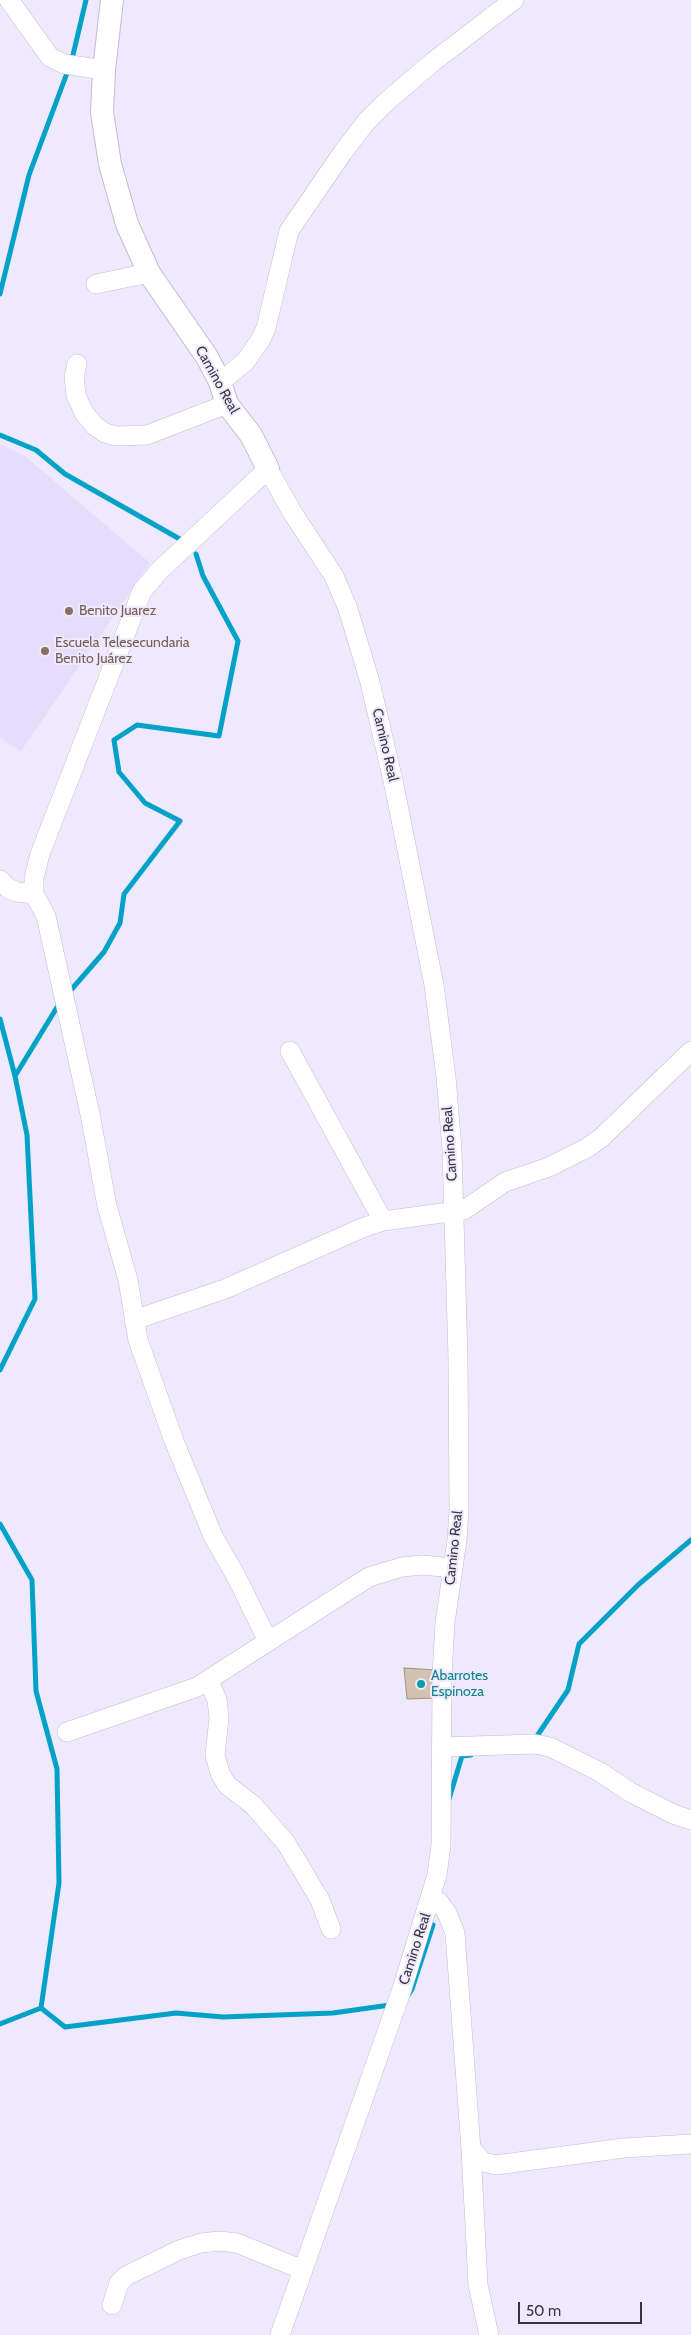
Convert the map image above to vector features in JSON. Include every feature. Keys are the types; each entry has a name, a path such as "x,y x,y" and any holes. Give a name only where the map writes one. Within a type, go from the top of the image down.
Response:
{"street":[{"path":"9,0 50,57 64,64 104,70"},
{"name":"Camino Real","path":"112,0 104,70 102,112 110,164 126,224 149,273 207,357 220,382 227,404 251,435 292,512 334,576 348,609 370,682 394,785 434,985 446,1077 454,1212 458,1359 459,1509 445,1623 441,1747 441,1845 431,1898 402,1989 280,2335"},
{"path":"220,382 245,362 261,340 266,328 290,231 343,152 366,122 386,102 434,61 514,0"},
{"path":"96,284 149,273"},
{"path":"77,364 74,377 76,396 84,413 100,430 116,436 147,434 227,404"},
{"path":"268,469 159,571 142,591 40,854 34,878 34,894 46,916 58,980 90,1114 107,1206 128,1280 138,1340 174,1441 213,1536 268,1641"},
{"path":"0,880 16,892 34,894"},
{"path":"290,1051 383,1222"},
{"path":"134,1320 225,1288 362,1228 383,1222 464,1210 476,1204 505,1182 549,1167 587,1148 613,1127 691,1051"},
{"path":"66,1732 181,1694 209,1681 369,1577 402,1567 453,1568"},
{"path":"209,1681 217,1700 219,1718 215,1755 220,1773 227,1785 253,1805 286,1843 320,1900 331,1929"},
{"path":"441,1747 535,1744 550,1747 600,1772 630,1792 673,1814 691,1820"},
{"path":"431,1898 439,1902 447,1913 455,1933 471,2149 478,2285 489,2335"},
{"path":"471,2149 483,2162 496,2165 600,2151 691,2144"},
{"path":"112,2305 120,2283 126,2276 179,2250 201,2243 219,2241 236,2243 303,2270"}],"shaded area":[{"name":"Escuela Telesecundaria Benito Juárez","path":"0,444 25,456 150,563 21,751 0,738"}],"building":[{"name":"Abarrotes Espinoza","path":"404,1668 436,1670 437,1698 407,1699"}],"waterway":[{"path":"73,55 86,0"},
{"path":"0,294 29,175 67,73"},
{"path":"0,435 36,450 65,474 185,542"},
{"path":"71,990 104,952 120,923 124,894 180,821 145,803 119,772 114,740 137,725 219,736 238,641 203,576 196,554"},
{"path":"0,1370 35,1299 27,1135 15,1076 59,1004"},
{"path":"0,1019 15,1076"},
{"path":"0,1524 32,1580 36,1691 57,1769 59,1883 41,2008 0,2024"},
{"path":"537,1736 568,1690 579,1644 638,1585 691,1540"},
{"path":"449,1799 462,1756 471,1755"},
{"path":"408,1995 412,1989 433,1925"},
{"path":"41,2008 65,2027 176,2013 223,2017 333,2013 390,2005"}],"place":[{"name":"Benito Juarez","path":"69,611"},
{"name":"Escuela Telesecundaria Benito Juárez","path":"45,651"},
{"name":"Abarrotes Espinoza","path":"421,1684"}]}
